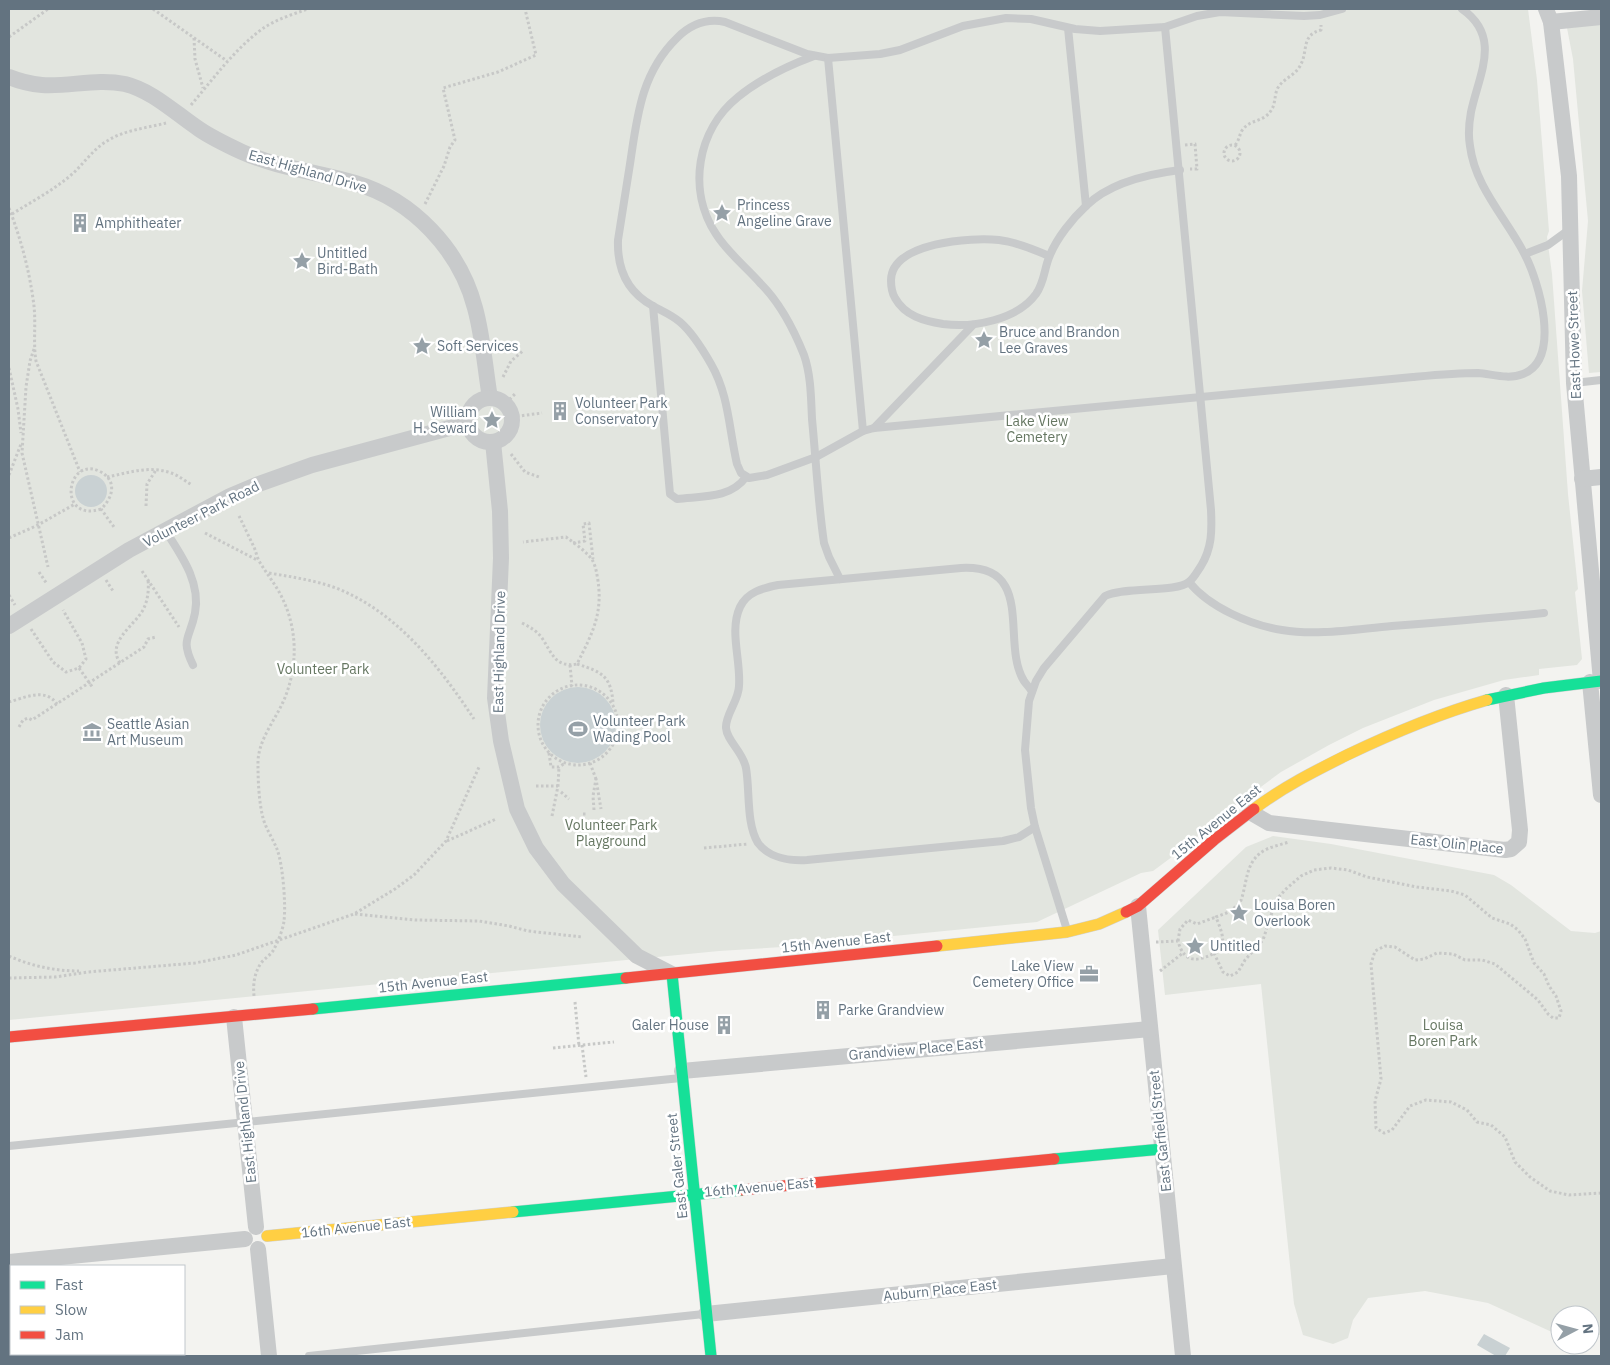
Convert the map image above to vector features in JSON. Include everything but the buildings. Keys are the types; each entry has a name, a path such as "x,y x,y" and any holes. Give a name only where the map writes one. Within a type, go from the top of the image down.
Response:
{"street":[{"path":"1549,15 1601,17"},
{"name":"East Howe Street","path":"1549,15 1569,176 1574,383 1582,479 1595,574 1601,795"},
{"path":"9,78 44,86 96,82 124,84 150,94 179,116"},
{"name":"East Highland Drive","path":"179,116 200,130 242,152 287,168 357,183 392,199 419,218 450,252 469,288 480,326 490,398"},
{"path":"490,398 503,402 509,410 510,429 506,435 493,442 486,442 474,435 468,423 468,415 476,403 490,398"},
{"name":"Volunteer Park Road","path":"9,626 121,555 165,530 256,485 312,465 468,423"},
{"name":"East Highland Drive","path":"493,442 500,511 501,558 496,698 501,741 517,808 536,848 563,884 637,956 672,974"},
{"path":"1582,479 1601,478"},
{"name":"15th Avenue East","path":"9,1037 234,1018 1068,932 1099,924 1138,906 1214,840 1290,784 1402,729 1451,710 1506,695 1597,681"},
{"name":"East Olin Place","path":"1250,812 1269,823 1505,850 1511,849 1519,842 1520,830 1506,695"},
{"name":"East Garfield Street","path":"1138,906 1183,1356"},
{"name":"East Galer Street","path":"672,974 711,1356"},
{"name":"East Highland Drive","path":"234,1018 269,1356"},
{"name":"Grandview Place East","path":"682,1074 1150,1029"},
{"name":"16th Avenue East","path":"9,1262 1162,1149"},
{"name":"Auburn Place East","path":"706,1314 1173,1266"}],"lane":[{"path":"1342,9 1320,15 1285,16 1220,12 1197,16 1166,26 1100,31 1068,28 1031,19 1006,18 963,26 900,50 880,54 828,58 814,56 733,24 711,20 693,26 684,30 658,59 649,77 638,113 618,249 620,268 625,280 634,292 653,306 681,322 712,364 725,399 737,464 746,477 753,478 767,475 816,457 863,431 874,428 1449,374 1512,376 1523,374 1530,370 1540,358 1544,342 1543,318 1538,293 1525,254 1485,190 1471,154 1469,121 1486,51 1480,28 1472,17 1462,9"},
{"path":"1068,932 1035,827 1029,792 1025,750 1028,701 1031,690 1044,668 1105,596 1116,592 1178,586 1188,582 1202,564 1210,547 1212,534 1166,26"},
{"path":"1068,28 1086,206"},
{"path":"814,56 769,76 746,91 728,107 710,131 701,161 699,183 704,209 716,235 770,294 784,316 804,355 809,383 824,543 840,579"},
{"path":"828,58 863,431"},
{"path":"1049,256 1010,242 986,239 962,239 933,244 912,254 896,266 891,278 892,291 901,307 908,313 928,321 953,325 972,325 996,320 1019,309 1037,293 1045,276 1049,256 1059,239 1086,206 1119,186 1180,170"},
{"path":"1525,254 1548,245 1570,229"},
{"path":"653,306 670,494 677,499 717,495 736,488 746,477"},
{"path":"874,428 972,325"},
{"path":"1574,383 1601,380"},
{"path":"165,530 191,574 195,596 195,613 186,641 187,652 193,665"},
{"path":"1031,690 1024,681 1018,665 1013,612 1009,595 1002,582 992,573 985,570 971,568 840,579 763,588 752,594 742,603 736,619 740,685 736,702 725,726 727,734 745,762 752,823 759,843 782,858 806,860 1003,841 1019,836 1035,827"},
{"path":"1188,582 1200,595 1229,612 1270,628 1292,632 1357,629 1544,613"},
{"path":"9,1146 245,1123 682,1074"},
{"path":"309,1356 706,1314"}],"path":[{"path":"9,38 48,9"},
{"path":"152,9 227,61"},
{"path":"12,214 52,190 107,141 119,135 179,116 227,61 263,28 308,9"},
{"path":"419,218 444,166 450,147 455,140 443,88 490,74 536,56 525,9"},
{"path":"1234,145 1240,149 1240,156 1236,161 1230,162 1224,157 1224,151 1228,146 1234,145 1237,142 1244,128 1270,113 1274,107 1277,91 1280,86 1301,66 1306,42 1312,34 1321,30 1320,15"},
{"path":"194,37 195,59 203,89"},
{"path":"1177,146 1195,144 1197,169 1180,170"},
{"path":"9,208 29,275 34,308 34,348 36,361 80,472"},
{"path":"9,475 22,440 26,387 30,360 34,348"},
{"path":"502,382 512,361 524,350"},
{"path":"9,368 18,409 24,466 48,567"},
{"path":"516,393 509,410 542,413"},
{"path":"511,454 526,472 539,477"},
{"path":"89,469 99,471 107,477 111,485 112,494 108,502 101,509 93,512 83,510 75,504 71,496 70,487 73,479 80,472 89,469"},
{"path":"107,477 145,469 171,473 192,484"},
{"path":"146,506 147,484 156,470"},
{"path":"9,538 38,525 75,504"},
{"path":"101,509 114,527"},
{"path":"239,516 258,560 268,573 287,606 292,623 294,641 293,676 283,703 267,732 257,764 260,804 264,820 278,850 284,902 284,922 274,949 261,964 255,976 253,983 254,996"},
{"path":"573,543 585,541 583,524 589,523 593,562 599,587 600,606 577,664"},
{"path":"204,533 258,560"},
{"path":"523,542 566,537 590,557 593,562"},
{"path":"142,571 178,626 188,633"},
{"path":"39,572 47,584"},
{"path":"268,573 307,579 337,588 392,622 414,641 450,683 474,719"},
{"path":"120,663 117,659 121,636 142,612 146,604 148,580"},
{"path":"9,595 16,607"},
{"path":"28,624 53,662 66,672 79,668 86,659 82,643 61,605"},
{"path":"522,623 532,628 541,637 556,660 596,670 608,680 612,689 618,733 602,758 590,763 575,765 565,763 549,753 539,735 538,725 540,715 548,699 555,692 572,686 590,687 607,697 613,705"},
{"path":"18,727 23,720 28,718 32,720 144,647 148,639 156,637"},
{"path":"570,665 572,686"},
{"path":"79,668 93,688"},
{"path":"9,702 24,696 38,695 54,700 57,704"},
{"path":"549,753 551,767 559,767 565,763"},
{"path":"590,763 596,779 601,809"},
{"path":"9,978 55,977 88,972 196,963 236,955 354,914 414,875 446,841 479,767"},
{"path":"552,816 558,786 559,767"},
{"path":"594,810 593,796 596,779"},
{"path":"536,786 558,786"},
{"path":"562,792 569,799"},
{"path":"446,841 496,819"},
{"path":"1216,917 1223,943 1222,949 1199,960 1183,953 1178,941 1180,929 1188,920 1197,924 1229,912 1240,903 1247,874 1255,857 1270,848 1289,843 1290,836"},
{"path":"704,848 759,843"},
{"path":"1214,954 1223,972 1230,976 1238,972 1245,960 1263,940 1276,900 1301,876 1314,870 1331,868 1348,870 1367,877 1465,895 1492,918 1510,924 1518,930 1534,963 1544,974 1556,996 1561,1012 1559,1018 1554,1018 1548,1014 1538,1000 1495,964 1482,960 1465,960 1453,954 1437,953 1424,959 1414,960 1395,947 1385,946 1375,951 1372,964 1381,1080 1375,1101 1376,1128 1384,1133 1392,1130 1410,1106 1426,1100 1451,1102 1467,1110 1477,1122 1491,1125 1505,1137 1515,1162 1530,1177 1550,1191 1569,1195 1601,1193"},
{"path":"354,914 414,920 479,921 528,931 582,937"},
{"path":"1156,942 1178,941"},
{"path":"1159,972 1183,953"},
{"path":"9,956 47,968 62,971 88,972"},
{"path":"575,999 585,1064"},
{"path":"553,1048 614,1042"}],"green space":[{"path":"9,9 1528,9 1537,80 1549,231 1547,237 1552,274 1568,494 1578,589 1575,592 1582,659 1577,665 1539,669 1539,675 1504,680 1434,700 1363,728 1281,772 1224,814 1153,871 1141,873 1037,922 9,1020"},
{"path":"1601,24 1601,372 1589,373 1582,291 1588,221 1573,59 1567,28"},
{"name":"Louisa Boren Park","path":"1273,836 1331,844 1494,875 1511,885 1571,931 1595,933 1601,931 1601,1335 1600,1305 1550,1305 1550,1331 1488,1303 1425,1291 1368,1298 1353,1320 1348,1338 1333,1344 1303,1335 1294,1304 1261,984 1165,995 1158,930 1246,847"}],"shaded area":[{"path":"91,475 102,480 107,491 102,502 91,507 80,502 75,491 80,480"},
{"name":"Volunteer Park Wading Pool","path":"578,687 592,690 605,698 613,711 616,725 613,739 605,752 592,760 578,763 564,760 551,752 543,739 540,725 543,711 551,698 564,690"},
{"path":"1484,1334 1510,1348 1505,1356 1496,1356 1477,1345"}],"traffic: fast":[{"path":"1487,700 1544,688 1601,681"},
{"path":"672,974 711,1356"},
{"path":"313,1009 626,978"},
{"path":"1054,1159 1162,1149"},
{"path":"513,1212 742,1190"}],"traffic: slow":[{"path":"1254,809 1299,780 1364,747 1433,718 1487,700"},
{"path":"937,946 1067,932 1099,924 1126,912"},
{"path":"267,1236 513,1212"}],"traffic: jam":[{"path":"1126,912 1138,906 1214,840 1254,809"},
{"path":"626,978 937,946"},
{"path":"9,1037 313,1009"},
{"path":"742,1190 1054,1159"}],"place":[{"name":"Princess Angeline Grave","path":"722,213"},
{"name":"Amphitheater","path":"80,223"},
{"name":"Untitled Bird-Bath","path":"302,261"},
{"name":"Bruce and Brandon Lee Graves","path":"984,340"},
{"name":"Soft Services","path":"422,346"},
{"name":"Volunteer Park Conservatory","path":"560,411"},
{"name":"William H. Seward","path":"492,420"},
{"name":"Volunteer Park Wading Pool","path":"578,729"},
{"name":"Seattle Asian Art Museum","path":"92,732"},
{"name":"Louisa Boren Overlook","path":"1239,913"},
{"name":"Untitled","path":"1195,946"},
{"name":"Lake View Cemetery Office","path":"1089,974"},
{"name":"Parke Grandview","path":"823,1010"},
{"name":"Galer House","path":"724,1025"}],"park label":[{"name":"Lake View Cemetery","path":"1037,430"},
{"name":"Volunteer Park","path":"323,669"},
{"name":"Volunteer Park Playground","path":"611,834"}]}
